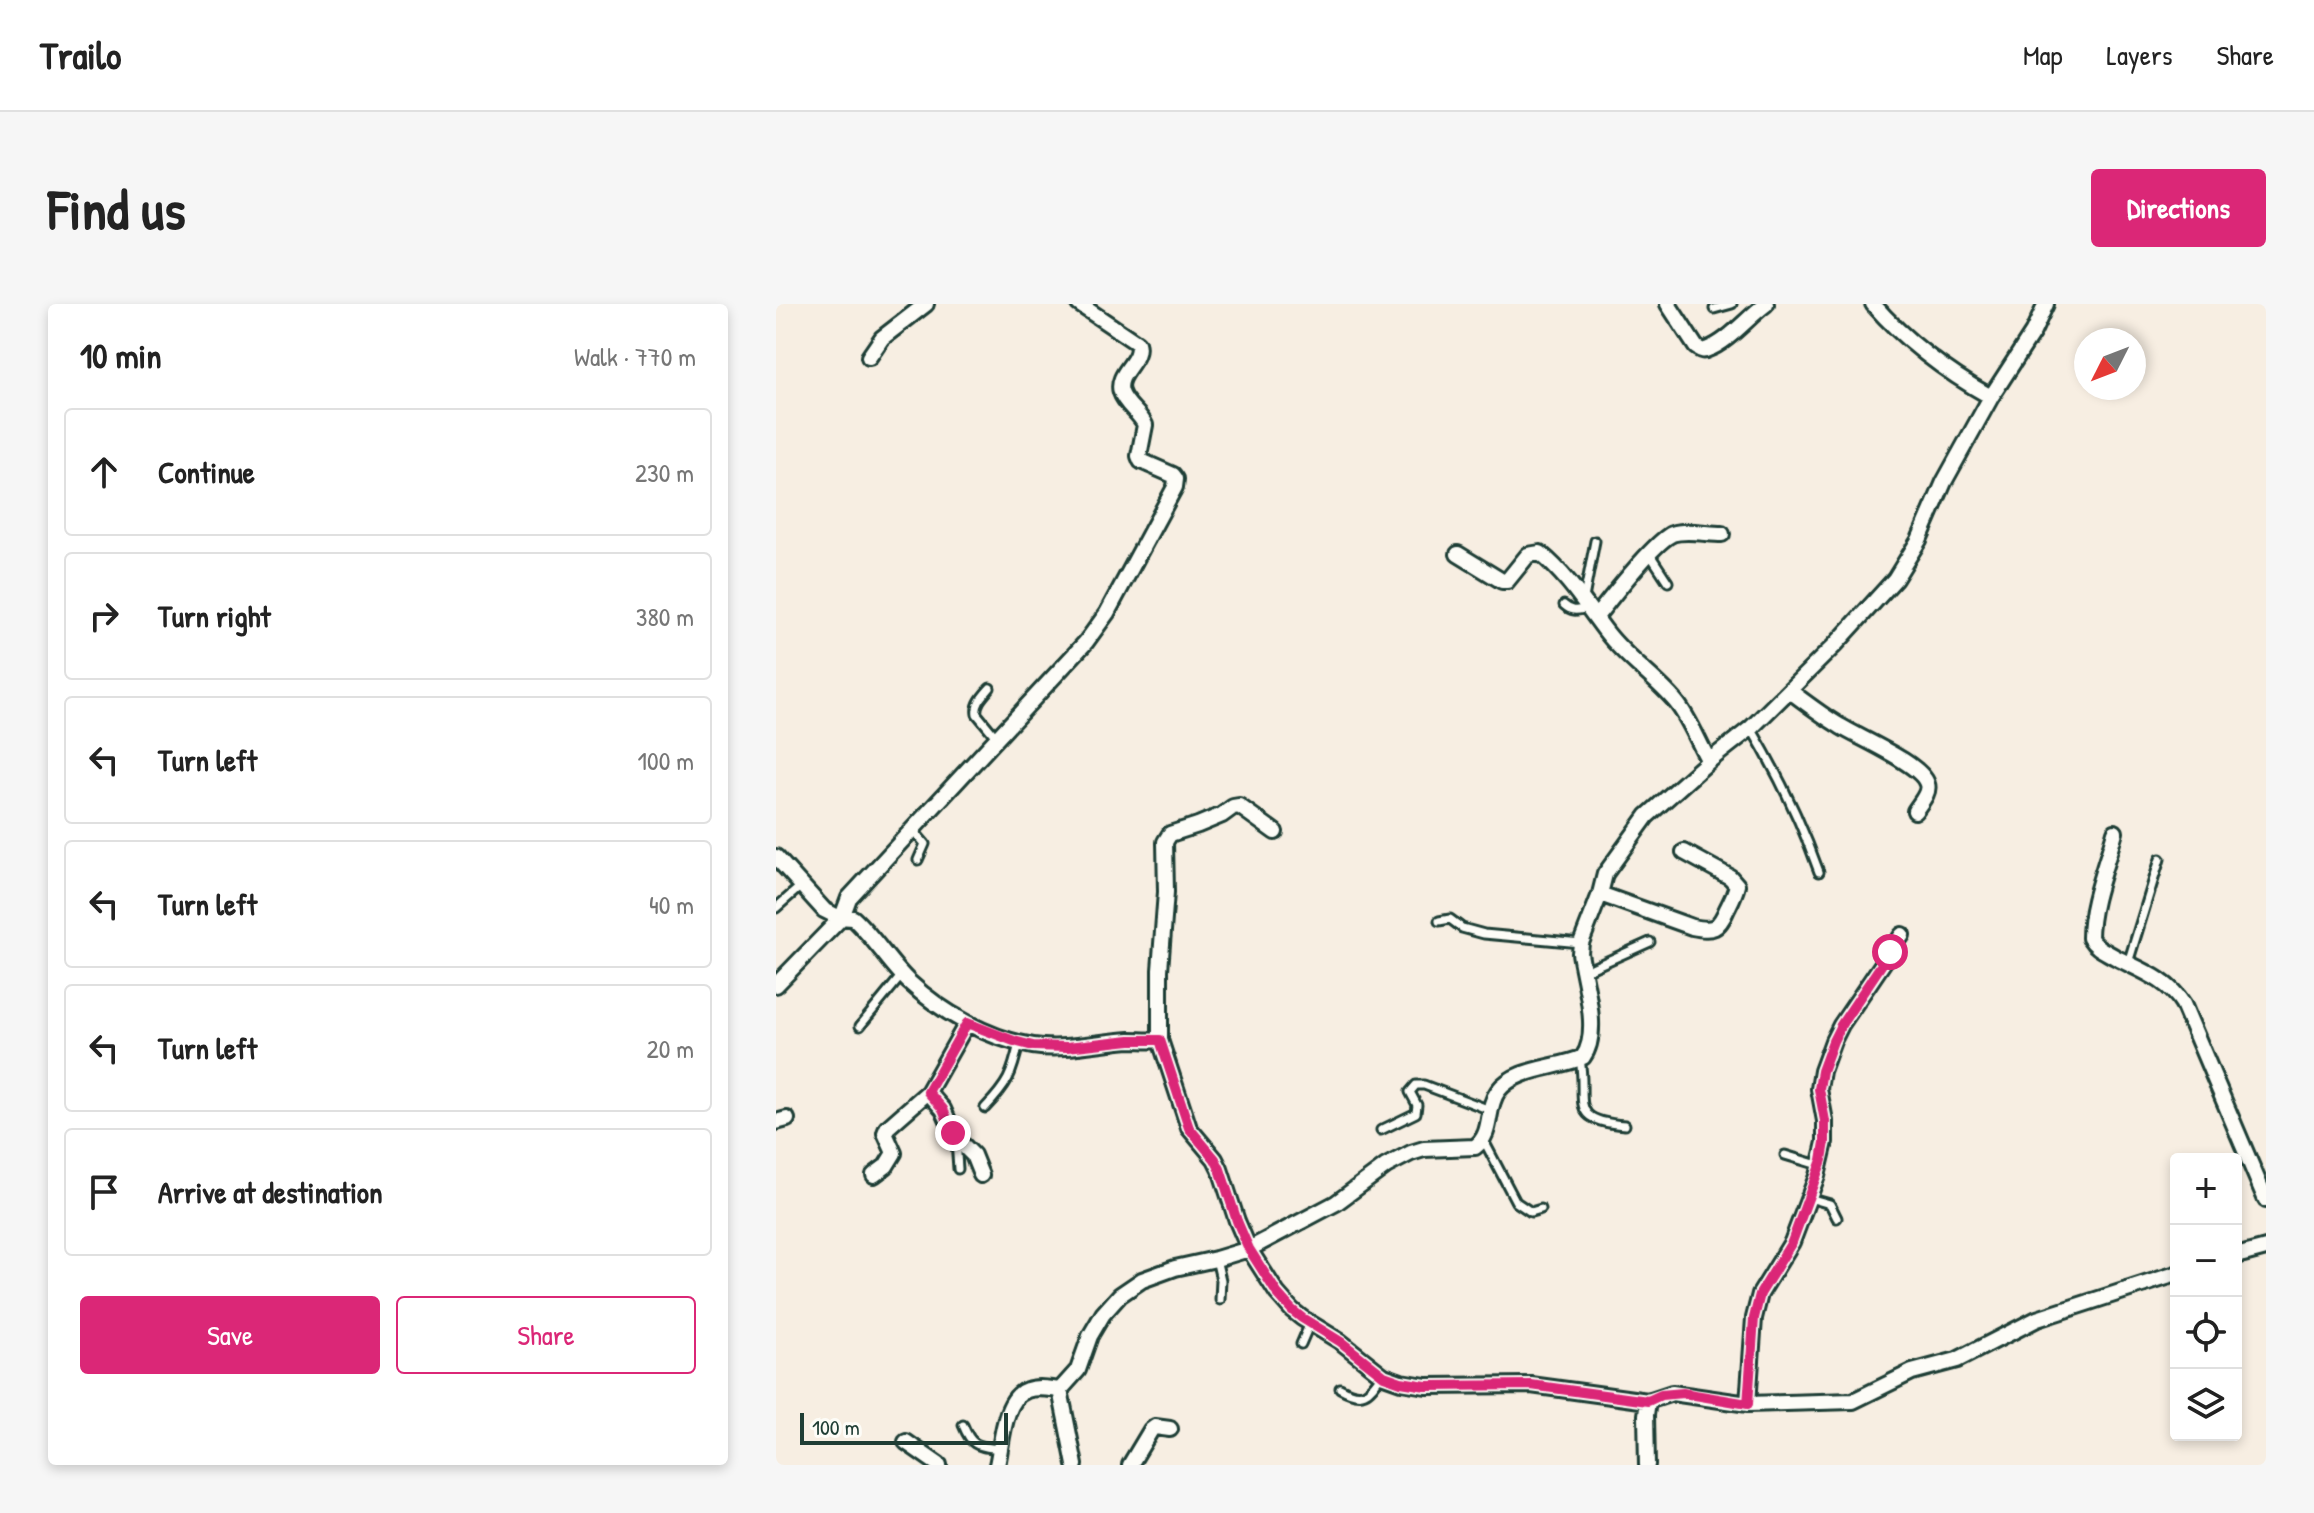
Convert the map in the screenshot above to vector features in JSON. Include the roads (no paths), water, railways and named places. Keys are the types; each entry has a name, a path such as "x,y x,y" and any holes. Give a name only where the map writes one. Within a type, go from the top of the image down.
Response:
{"street":[{"path":"869,357 882,338 926,304"},
{"path":"777,982 842,917 849,898 1098,626 1176,482 1173,475 1143,463 1139,456 1145,425 1122,395 1120,387 1138,353 1137,343 1079,304"},
{"path":"1668,304 1696,347 1702,350 1709,349 1728,336 1759,306"},
{"path":"1873,304 1920,351 1991,397"},
{"path":"1060,1390 1078,1370 1090,1336 1103,1314 1127,1289 1150,1275 1249,1249 1336,1203 1386,1166 1411,1153 1424,1149 1471,1148 1478,1145 1488,1126 1492,1100 1509,1080 1580,1059 1588,1051 1591,1033 1581,943 1605,874 1647,816 1751,728 1886,591 1907,562 1944,482 1991,397 2033,332 2046,304"},
{"path":"1590,609 1674,533 1722,534"},
{"path":"1458,554 1502,581 1507,581 1528,555 1540,553 1557,567 1634,664 1675,702 1709,761"},
{"path":"1790,691 1840,726 1887,750 1921,773 1928,789 1915,811"},
{"path":"1275,832 1239,806 1166,838 1160,1040 1189,1128 1215,1159 1249,1249 1277,1293 1292,1310 1382,1374 1401,1382 1426,1386 1531,1385 1648,1401 1661,1395 1683,1393 1748,1404 1853,1401 1912,1372 1957,1360 2037,1319 2170,1276"},
{"path":"2115,832 2090,927 2090,938 2099,948 2162,981 2175,992 2183,1004 2266,1200"},
{"path":"1600,894 1692,927 1706,930 1718,926 1737,885 1730,877 1684,852"},
{"path":"776,857 824,910 857,921 902,975 937,1007 967,1023 1019,1043 1052,1048 1160,1040"},
{"path":"1748,1404 1754,1318 1760,1294 1792,1242 1820,1166 1825,1142 1819,1089 1822,1071 1841,1025 1902,935"},
{"path":"874,1175 886,1166 894,1153 885,1133 887,1128 928,1092 967,1023"},
{"path":"928,1092 943,1109 956,1138 973,1155 981,1175"},
{"path":"2242,1254 2266,1248"},
{"path":"997,1465 1004,1423 1023,1391 1040,1388 1060,1390"},
{"path":"1060,1390 1075,1465"},
{"path":"1647,1465 1648,1401"},
{"path":"1130,1465 1151,1430 1155,1427 1170,1429"},
{"path":"906,1442 939,1465"}],"lane":[{"path":"1714,309 1732,304"},
{"path":"1564,605 1575,611 1590,609 1595,541"},
{"path":"1649,553 1668,582"},
{"path":"990,688 976,711 996,737"},
{"path":"1751,728 1792,802 1819,872"},
{"path":"913,830 925,844 918,860"},
{"path":"2128,963 2160,859"},
{"path":"776,908 801,886"},
{"path":"1439,921 1450,919 1462,928 1484,934 1581,943"},
{"path":"1583,972 1650,942"},
{"path":"860,1026 902,975"},
{"path":"985,1108 1010,1076 1019,1043"},
{"path":"1580,1059 1583,1081 1581,1097 1587,1115 1594,1120 1625,1125"},
{"path":"1381,1130 1416,1113 1417,1105 1410,1092 1416,1085 1424,1085 1490,1110"},
{"path":"956,1138 958,1169"},
{"path":"1483,1139 1516,1202 1531,1212 1541,1209"},
{"path":"1785,1155 1820,1166"},
{"path":"1809,1198 1830,1204 1837,1218"},
{"path":"1216,1259 1221,1280 1220,1300"},
{"path":"1301,1344 1310,1323"},
{"path":"1340,1388 1354,1396 1363,1395 1382,1374"},
{"path":"963,1425 974,1445 999,1449"}]}
